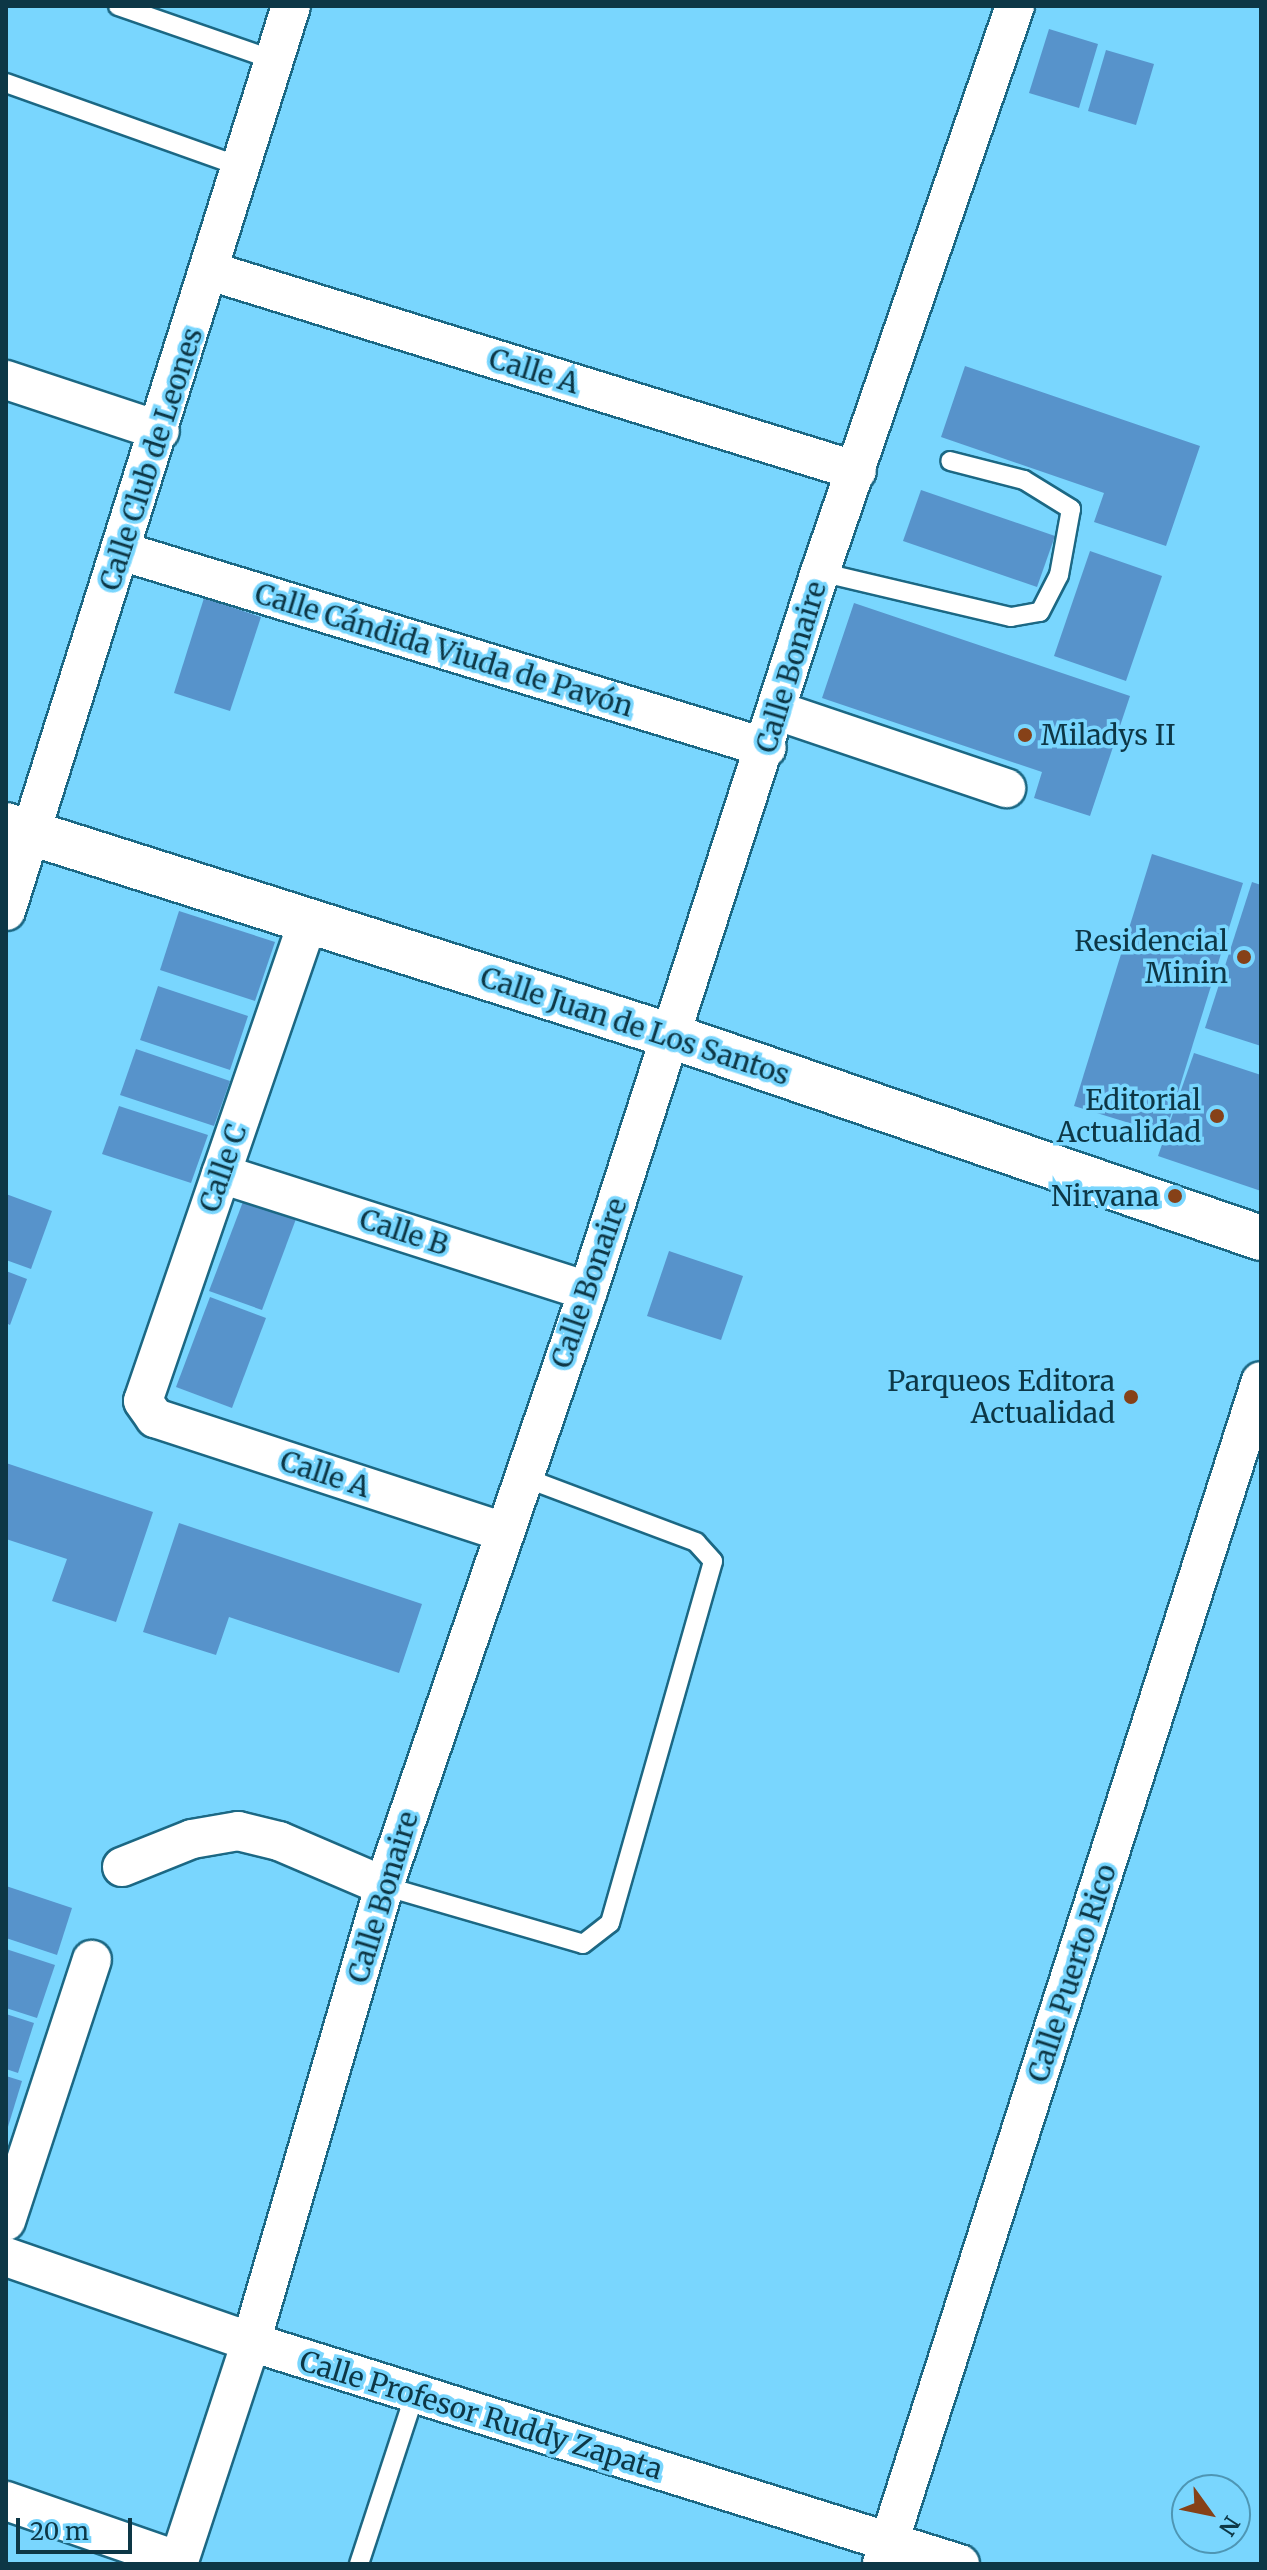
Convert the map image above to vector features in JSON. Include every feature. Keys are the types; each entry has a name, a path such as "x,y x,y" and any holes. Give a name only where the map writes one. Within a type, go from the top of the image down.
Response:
{"street":[{"name":"Calle Club de Leones","path":"6,911 19,830 121,551 291,6"},
{"name":"Calle Bonaire","path":"178,2562 251,2342 384,1886 588,1291 767,748 820,572 1015,6"},
{"name":"Calle A","path":"210,271 857,471"},
{"path":"6,380 160,431"},
{"name":"Calle Cándida Viuda de Pavón","path":"121,551 767,748"},
{"path":"778,711 1006,788"},
{"name":"Calle Juan de Los Santos","path":"19,830 307,924 671,1036 1261,1238"},
{"name":"Calle C","path":"147,1412 143,1401 307,924"},
{"name":"Calle B","path":"221,1174 588,1291"},
{"name":"Calle Puerto Rico","path":"885,2553 1261,1381"},
{"name":"Calle A","path":"147,1412 504,1532"},
{"path":"122,1867 192,1839 238,1831 279,1841 384,1886"},
{"path":"6,2221 92,1960"},
{"name":"Calle Profesor Ruddy Zapata","path":"6,2257 885,2553 960,2564"},
{"path":"6,2501 178,2562"}],"lane":[{"path":"118,6 274,60"},
{"path":"6,83 242,167"},
{"path":"820,572 1011,617 1040,612 1059,575 1071,509 1024,480 950,461"},
{"path":"384,1886 583,1944 610,1923 713,1561 696,1542 523,1477"},
{"path":"359,2564 415,2394"}],"building":[{"path":"1049,29 1098,44 1079,108 1029,93"},
{"path":"1106,50 1154,64 1136,125 1088,111"},
{"path":"965,366 1200,446 1166,546 1094,522 1104,493 941,437"},
{"path":"921,490 1055,536 1037,587 903,541"},
{"path":"1090,551 1162,576 1126,681 1054,656"},
{"path":"204,598 261,617 230,711 174,693"},
{"name":"Miladys II","path":"854,603 1130,696 1090,816 1034,798 1042,772 822,698"},
{"path":"1152,854 1243,883 1165,1134 1074,1106"},
{"name":"Residencial Minin","path":"1252,882 1261,885 1261,1046 1205,1028"},
{"path":"179,911 275,942 255,1001 160,970"},
{"path":"158,986 248,1016 230,1070 140,1040"},
{"path":"136,1049 230,1081 214,1126 120,1095"},
{"name":"Editorial Actualidad","path":"1194,1053 1261,1075 1261,1191 1158,1156"},
{"path":"119,1106 208,1135 191,1183 102,1154"},
{"path":"6,1194 52,1211 31,1269 6,1260"},
{"path":"244,1199 296,1219 262,1310 209,1291"},
{"path":"669,1251 743,1276 721,1340 647,1316"},
{"path":"6,1271 27,1279 10,1325 6,1323"},
{"path":"210,1297 266,1318 232,1408 176,1387"},
{"path":"6,1463 153,1512 116,1622 52,1601 67,1559 6,1539"},
{"path":"179,1523 422,1604 399,1673 229,1617 216,1655 143,1632"},
{"path":"6,1886 72,1908 57,1955 6,1938"},
{"path":"6,1949 55,1965 37,2018 6,2008"},
{"path":"6,2014 34,2023 18,2073 6,2069"},
{"path":"6,2076 22,2081 7,2130 6,2130"}],"place":[{"name":"Miladys II","path":"1025,735"},
{"name":"Residencial Minin","path":"1244,957"},
{"name":"Editorial Actualidad","path":"1217,1116"},
{"name":"Nirvana","path":"1175,1196"},
{"name":"Parqueos Editora Actualidad","path":"1131,1397"}]}
